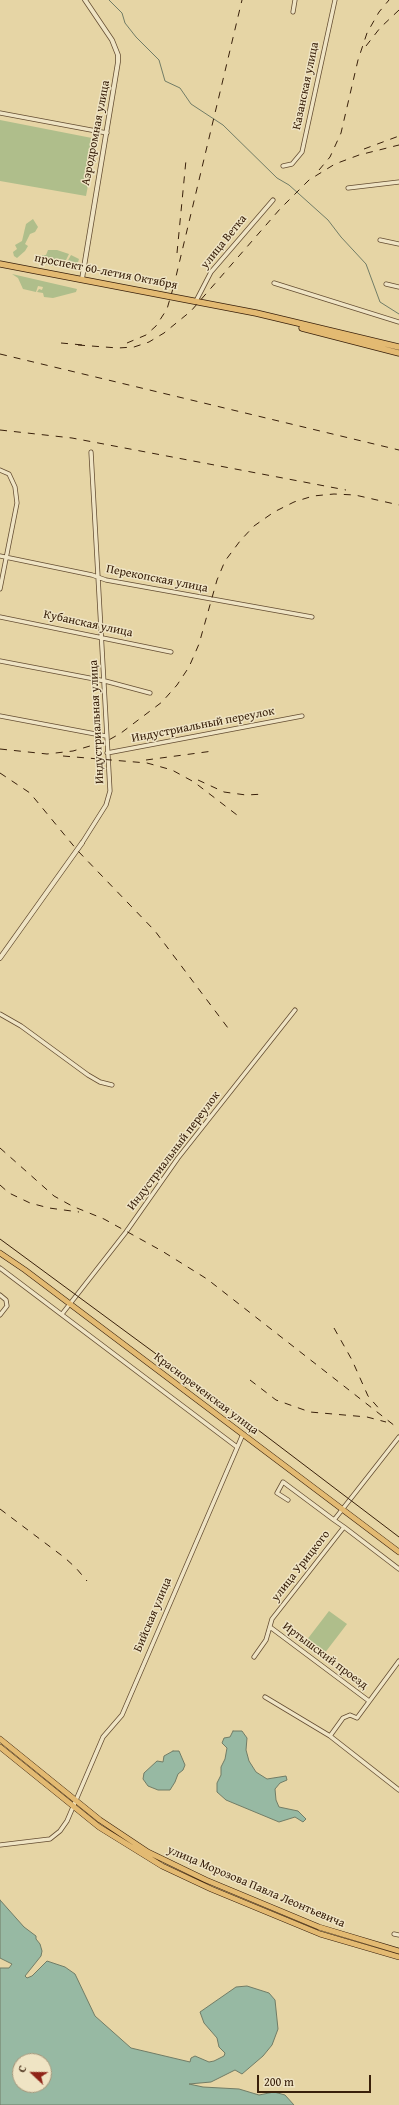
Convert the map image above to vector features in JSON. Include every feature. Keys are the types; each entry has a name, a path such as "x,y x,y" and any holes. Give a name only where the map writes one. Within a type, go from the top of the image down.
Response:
{"highway":[{"name":"проспект 60-летия Октября","path":"0,264 82,278 196,301 399,353"},
{"name":"проспект 60-летия Октября","path":"207,304 256,313 399,348"}],"main road":[{"name":"Краснореченская улица","path":"0,1253 244,1434 399,1552"},
{"name":"улица Морозова Павла Леонтьевича","path":"0,1739 112,1829 148,1852 206,1880 319,1927 399,1950"},
{"name":"улица Морозова Павла Леонтьевича","path":"0,1747 73,1807 127,1846 184,1877 320,1934 399,1957"}],"street":[{"name":"Аэродромная улица","path":"82,278 118,72 118,55 112,40 85,0"},
{"path":"293,12 295,0"},
{"name":"Казанская улица","path":"283,166 296,161 302,152 335,0"},
{"path":"0,113 107,133"},
{"path":"348,188 399,182"},
{"name":"улица Ветка","path":"196,301 211,272 273,200"},
{"path":"380,240 399,244"},
{"path":"274,283 399,322"},
{"path":"386,284 399,287"},
{"name":"Индустриальная улица","path":"0,958 82,843 101,815 109,798 103,638 91,452"},
{"path":"0,470 9,474 17,498 0,589"},
{"name":"Перекопская улица","path":"0,556 92,575 99,578 312,617"},
{"name":"Кубанская улица","path":"0,617 171,652"},
{"path":"0,661 105,681 150,693"},
{"path":"0,716 106,736"},
{"name":"Индустриальный переулок","path":"107,753 302,716"},
{"name":"Индустриальный переулок","path":"62,1314 126,1232 178,1158 295,1010"},
{"path":"0,1014 21,1026 88,1075 100,1082 112,1085"},
{"path":"0,1268 237,1446"},
{"path":"0,1295 6,1300 7,1306 0,1315"},
{"name":"Бийская улица","path":"0,1845 50,1839 60,1831 76,1801 103,1737 122,1715 237,1446 244,1434"},
{"name":"улица Урицкого","path":"254,1657 266,1640 272,1619 344,1527 334,1520 399,1437"},
{"path":"288,1500 277,1493 284,1482 334,1520"},
{"path":"344,1527 399,1569"},
{"name":"Иртышский проезд","path":"270,1627 369,1701"},
{"path":"330,1736 344,1718 350,1715 357,1718 399,1662"},
{"path":"265,1697 330,1736 399,1790"},
{"path":"394,1934 399,1935"}],"shaded area":[{"path":"0,120 97,139 86,196 0,181"},
{"path":"33,219 38,227 35,232 30,234 25,244 28,246 25,251 17,258 14,256 13,252 17,249 15,245 22,241 26,224"},
{"path":"48,250 57,250 69,254 66,260 58,267 40,263 42,255 46,255"},
{"path":"71,255 79,259 76,269 59,267 67,262"},
{"path":"12,274 77,289 76,292 53,298 44,297 43,293 37,292 39,289 42,290 43,287 38,286 36,292 23,289 18,278"},
{"path":"329,1611 347,1624 324,1654 306,1641"},
{"path":"233,1731 242,1731 247,1738 246,1750 249,1761 256,1772 267,1779 286,1776 287,1780 280,1783 275,1789 276,1800 279,1807 298,1811 306,1819 303,1822 295,1817 279,1822 226,1800 217,1792 217,1783 221,1775 221,1767 225,1759 227,1748 222,1743 224,1738 230,1737"},
{"path":"173,1751 179,1751 185,1765 183,1770 178,1774 170,1790 158,1790 148,1786 143,1779 144,1773 157,1761 163,1762 164,1756"},
{"path":"0,1900 24,1927 36,1936 36,1939 40,1944 42,1951 41,1956 25,1976 27,1978 32,1976 47,1961 65,1967 75,1974 95,2016 131,2048 190,2062 191,2058 195,2056 209,2062 214,2061 224,2056 225,2053 219,2047 217,2038 204,2023 200,2012 236,1987 247,1986 269,1993 275,2000 278,2029 272,2045 263,2056 242,2074 235,2070 211,2082 189,2084 203,2087 239,2089 259,2095 274,2092 285,2095 294,2105 0,2105 0,1968 9,1968 12,1964 0,1958"}],"waterway":[{"path":"109,0 122,13 125,23 136,37 159,60 165,81 180,88 191,104 223,125 277,178 289,185 328,220 341,237 366,264 380,302 399,314"}],"tram line":[{"path":"0,1239 220,1401 399,1537"}],"railway":[{"path":"173,289 242,0"},
{"path":"319,170 330,157 341,133 358,60 367,33 379,12 389,0"},
{"path":"366,46 380,28 399,10"},
{"path":"364,149 399,136"},
{"path":"78,345 118,348 134,347 149,342 164,333 191,311 280,209 309,180 335,164 359,155 399,145"},
{"path":"177,253 186,160"},
{"path":"127,343 146,335 156,326 167,309 174,285"},
{"path":"61,343 83,345"},
{"path":"0,354 399,450"},
{"path":"0,430 72,438 346,490"},
{"path":"0,749 47,754 73,751 107,741 121,733 162,702 177,685 189,667 199,644 217,580 225,561 240,541 254,526 274,512 294,502 313,496 334,494 355,495 399,505"},
{"path":"146,760 213,751"},
{"path":"63,756 147,763 172,770 194,782 237,815"},
{"path":"0,773 30,793 77,850 155,931 231,1032"},
{"path":"198,780 224,792 246,795 265,794"},
{"path":"0,1148 54,1196 72,1206 104,1219 162,1251 207,1279 395,1426"},
{"path":"0,1185 9,1193 30,1203 49,1208 79,1212"},
{"path":"334,1328 352,1360 368,1396 382,1412"},
{"path":"250,1380 276,1400 310,1412 367,1417 386,1422"},
{"path":"0,1509 65,1558 87,1581"}]}
